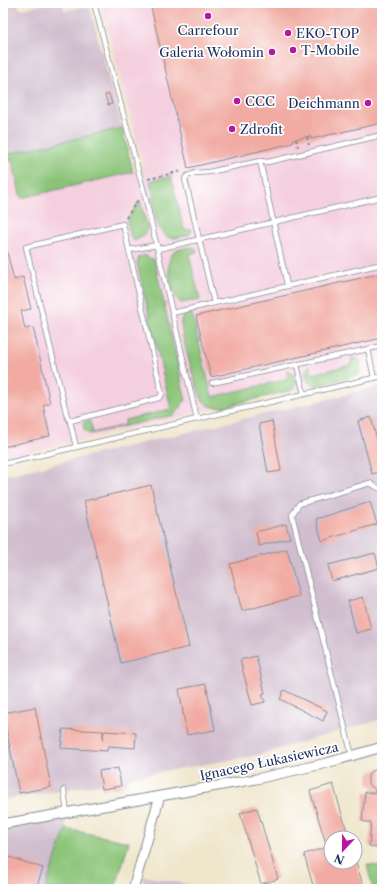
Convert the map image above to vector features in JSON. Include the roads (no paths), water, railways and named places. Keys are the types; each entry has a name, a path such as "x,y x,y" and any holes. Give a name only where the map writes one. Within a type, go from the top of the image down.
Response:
{"street":[{"name":"Ignacego Łukasiewicza","path":"3,824 67,814 256,779 352,756 382,747"},
{"path":"133,889 160,796"}],"lane":[{"path":"94,3 143,189 197,419"},
{"path":"214,302 185,179 187,176 195,173 209,172 260,161 268,162 382,135"},
{"path":"260,161 288,285"},
{"path":"129,250 157,247 199,239 382,197"},
{"path":"70,421 159,398 162,394 123,224 26,247 67,416 70,421 76,447"},
{"path":"172,312 382,264"},
{"path":"212,383 382,346"},
{"path":"368,349 374,378"},
{"path":"297,365 304,394"},
{"path":"3,464 382,376"},
{"path":"352,756 292,515 299,504 370,483 382,490"},
{"path":"64,790 67,814"}],"place":[{"name":"Carrefour","path":"208,16"},
{"name":"EKO-TOP","path":"288,33"},
{"name":"T-Mobile","path":"293,50"},
{"name":"Galeria Wołomin","path":"272,52"},
{"name":"CCC","path":"237,101"},
{"name":"Deichmann","path":"368,103"},
{"name":"Zdrofit","path":"232,129"}]}
